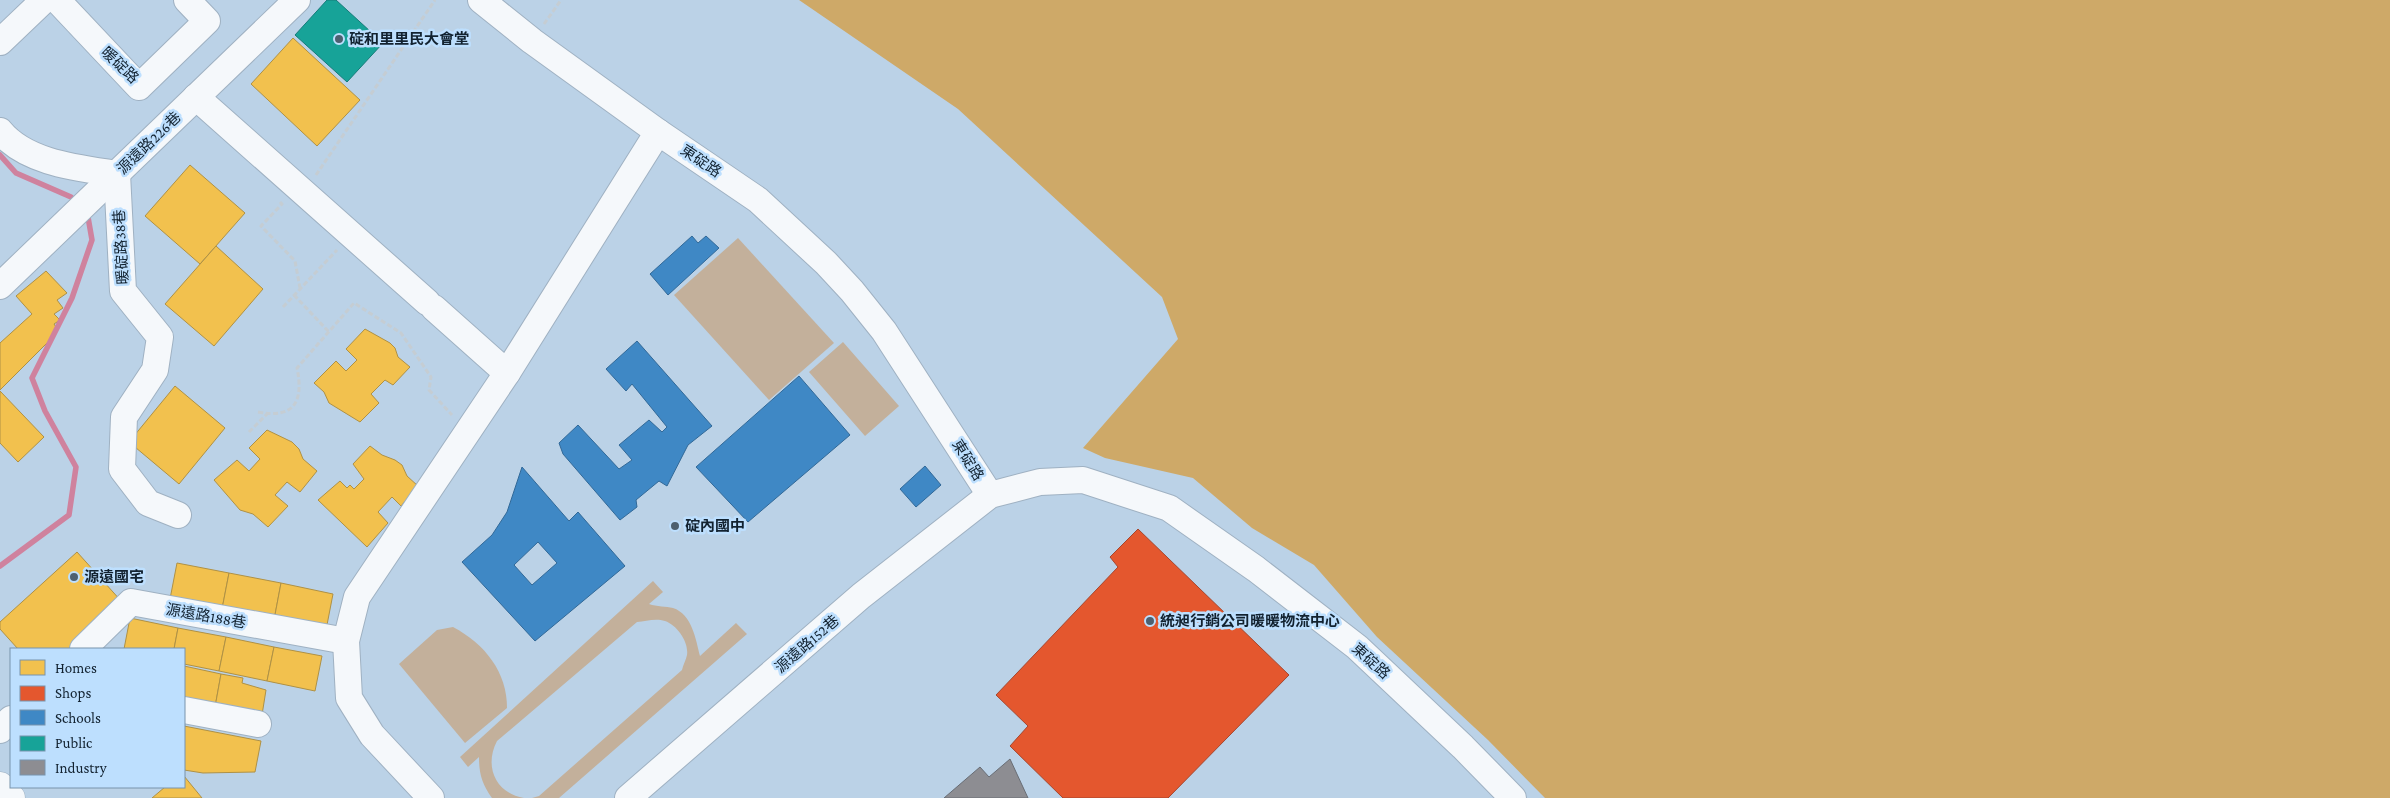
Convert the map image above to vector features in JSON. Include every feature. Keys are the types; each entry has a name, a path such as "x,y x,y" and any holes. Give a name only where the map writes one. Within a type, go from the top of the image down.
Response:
{"main road":[{"path":"0,786 11,798"}],"street":[{"path":"0,42 44,0"},
{"name":"暖碇路","path":"56,0 139,87 207,21 187,0"},
{"name":"源遠路226巷","path":"0,286 297,0"},
{"name":"東碇路","path":"481,0 532,41 658,132 758,200 826,263 852,291 884,331 990,494 1040,482 1083,480 1169,508 1256,569 1357,648 1463,747 1513,798"},
{"path":"196,98 507,373"},
{"path":"0,131 10,143 59,165 117,174"},
{"path":"431,798 372,735 349,698 346,641 357,597 507,373 658,132"},
{"name":"暖碇路38巷","path":"117,174 123,292 160,337 155,370 124,417 122,469 148,503 178,515"},
{"name":"源遠路152巷","path":"628,798 861,596 990,494"},
{"name":"源遠路188巷","path":"84,648 131,602 346,641"},
{"path":"185,710 258,724"},
{"path":"0,730 10,720"}],"path":[{"path":"304,193 435,0"},
{"path":"532,41 561,0"},
{"path":"275,198 282,204 261,226 295,261 300,288"},
{"path":"283,307 352,235"},
{"path":"294,295 329,332"},
{"path":"258,412 275,415 289,410 297,401 300,390 297,368 354,303 401,333 431,377 429,390 455,420"},
{"path":"249,432 267,414"}],"shaded area":[{"path":"799,0 2390,0 2390,798 1545,798 1488,740 1377,637 1314,565 1252,528 1193,478 1105,458 1083,448 1178,339 1162,297 958,109"},
{"path":"738,238 834,343 769,400 674,295"},
{"path":"843,342 899,406 865,436 809,372"},
{"path":"653,581 663,592 649,604 673,608 685,616 692,628 700,656 736,623 747,634 559,798 532,798 539,796 682,670 687,657 687,650 678,630 662,620 637,622 497,741 493,750 492,760 492,769 495,777 506,790 524,798 492,798 482,779 479,757 468,767 460,757"},
{"path":"453,627 475,642 492,660 503,683 506,695 507,708 465,743 399,664 437,630"}],"building: Homes":[{"path":"293,38 360,100 317,146 251,84"},
{"path":"190,165 245,213 200,264 145,216"},
{"path":"216,246 263,289 214,346 165,304"},
{"path":"46,271 67,293 57,300 63,308 54,314 60,320 54,324 56,327 52,338 0,390 0,343 32,314 16,296"},
{"path":"365,329 390,343 395,348 398,357 410,367 393,385 385,380 371,394 379,403 360,422 329,403 324,392 314,383 336,361 346,371 357,360 346,349"},
{"path":"175,386 225,428 179,484 129,442"},
{"path":"0,391 44,437 18,462 0,443"},
{"path":"267,430 292,442 299,449 303,459 317,471 300,492 287,482 275,495 288,506 268,527 253,514 240,510 214,480 237,460 249,471 260,459 249,448"},
{"path":"370,446 382,455 402,465 407,476 418,486 401,506 392,497 378,512 388,523 367,547 318,500 340,481 347,488 350,485 354,489 364,479 353,464"},
{"name":"源遠國宅","path":"77,552 122,602 71,648 17,648 0,629 0,622"},
{"name":"源遠國宅","path":"177,563 229,573 222,609 170,599"},
{"path":"229,573 281,583 274,620 222,609"},
{"path":"281,583 333,594 326,630 274,620"},
{"name":"源遠國宅","path":"130,618 178,628 174,648 124,648"},
{"path":"178,628 226,637 219,671 185,664 185,648 174,648"},
{"path":"226,637 274,647 267,681 219,671"},
{"path":"274,647 322,656 315,691 267,681"},
{"path":"185,666 221,674 215,707 185,702"},
{"path":"221,674 243,678 242,683 266,690 262,715 215,707"},
{"path":"185,726 261,741 255,772 203,773 185,770"},
{"path":"185,777 202,798 152,798 164,788 185,788"}],"building: Shops":[{"name":"統昶行銷公司暖暖物流中心","path":"1138,529 1289,675 1168,798 1063,798 1010,746 1028,726 996,695 1118,567 1110,557"}],"building: Schools":[{"path":"692,236 698,243 706,236 719,248 668,295 650,274"},
{"path":"637,341 712,426 688,445 667,486 659,481 636,500 637,507 620,520 563,454 559,443 578,425 619,469 632,460 619,445 649,420 662,432 667,427 632,384 626,391 606,369"},
{"path":"799,376 850,435 748,522 696,467"},
{"path":"925,466 941,485 916,507 900,489"},
{"path":"522,467 569,521 578,512 625,566 535,641 462,562 492,535 507,512","holes":["538,542 557,563 532,585 514,565"]}],"building: Public":[{"name":"碇和里里民大會堂","path":"327,0 336,0 383,43 347,82 295,35"}],"building: Industry":[{"path":"1010,759 1028,798 944,798 980,767 989,777"}],"waterway":[{"path":"0,155 16,173 71,197"},
{"path":"0,566 69,515 76,467 45,411 32,378 72,298 92,240 88,217"}],"place":[{"name":"碇和里里民大會堂","path":"339,39"},
{"name":"碇內國中","path":"675,526"},
{"name":"源遠國宅","path":"74,577"},
{"name":"統昶行銷公司暖暖物流中心","path":"1150,621"}]}
